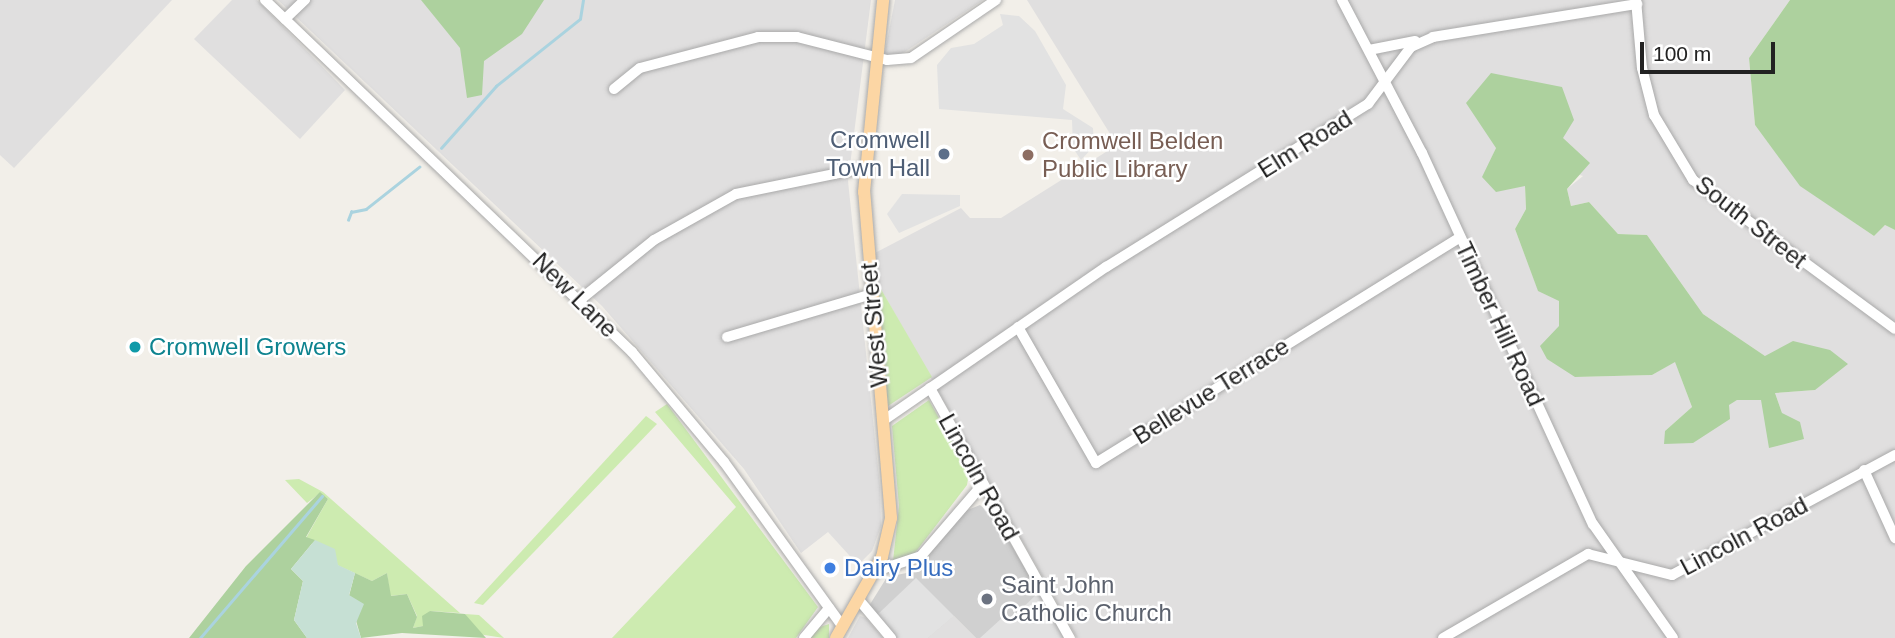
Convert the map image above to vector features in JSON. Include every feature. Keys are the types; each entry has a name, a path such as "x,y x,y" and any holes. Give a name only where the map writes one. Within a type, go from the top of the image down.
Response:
{"main road":[{"name":"West Street","path":"840,633 876,571 891,518 884,420 869,295 864,168 874,56 883,0"}],"street":[{"name":"New Lane","path":"265,0 581,299 696,427 830,608 840,633"},
{"path":"285,19 305,0"},
{"path":"614,89 640,68 758,37 797,37 874,56 917,56 996,0"},
{"name":"Timber Hill Road","path":"1342,0 1386,83 1613,558 1673,638"},
{"name":"Elm Road","path":"884,420 1018,327 1347,118 1386,83 1397,59 1433,37 1637,2"},
{"name":"South Street","path":"1637,2 1642,68 1654,115 1693,180 1895,329"},
{"path":"1369,50 1433,37"},
{"path":"581,299 654,240 736,194 864,168"},
{"name":"Bellevue Terrace","path":"1018,327 1096,463 1460,237"},
{"path":"727,337 869,295"},
{"name":"Lincoln Road","path":"930,388 1070,638"},
{"name":"Lincoln Road","path":"1443,638 1588,554 1613,558 1634,570 1672,575 1895,455"},
{"path":"1864,470 1895,538"},
{"path":"876,571 921,556 983,484"},
{"path":"859,600 891,638"},
{"path":"804,638 830,608"}],"shaded area":[{"path":"0,0 172,0 14,168 0,155"},
{"path":"232,0 257,0 345,90 300,139 194,39"},
{"path":"278,0 871,0 848,181 880,487 881,526 872,551 858,565 828,532 801,553 744,469 602,306"},
{"path":"895,0 983,0 882,67"},
{"path":"1027,0 1790,0 1749,58 1755,125 1801,186 1874,236 1885,225 1895,230 1895,638 1077,638 878,284 873,254 961,208 970,218 1001,218 1117,145","holes":["1496,148 1583,176 1567,189 1571,206 1589,202 1618,234 1647,235 1703,314 1815,390 1775,393 1782,413 1761,400 1737,400 1665,431 1692,407 1675,361 1652,375 1575,377 1559,326 1559,300 1538,290 1515,229 1526,209 1525,186 1483,177"]},
{"path":"1000,14 1019,16 1035,31 1066,85 1063,109 1093,128 1094,146 1081,160 1073,148 1072,120 939,109 937,65 951,48 974,44 1003,25"},
{"path":"902,194 960,195 960,206 899,233 887,214"},
{"path":"980,505 997,520 1065,638 976,638 954,616 928,638 896,638 869,606 887,577 916,571 963,512"},
{"path":"916,578 954,616 928,638 896,638 877,615"},
{"path":"1039,592 1065,638 980,638 1002,618 1007,623"},
{"path":"860,616 866,618 883,638 848,638"},
{"path":"954,616 976,638 928,638"}],"green space":[{"path":"421,0 544,0 522,34 484,61 482,95 467,98 460,48"},
{"path":"1790,0 1895,0 1895,230 1885,225 1874,236 1800,186 1755,125 1749,58"},
{"path":"1491,73 1562,87 1574,120 1563,138 1590,163 1567,189 1571,206 1589,202 1618,234 1647,235 1703,314 1765,356 1793,341 1830,350 1848,364 1815,390 1775,393 1782,413 1800,422 1804,439 1769,448 1761,400 1737,400 1729,405 1730,419 1693,443 1664,444 1665,431 1692,407 1675,362 1652,375 1575,377 1547,359 1540,346 1559,326 1559,301 1538,291 1515,229 1526,209 1525,186 1496,192 1482,177 1496,148 1466,103"},
{"path":"878,284 932,377 888,406 878,310"},
{"path":"929,400 969,473 967,485 915,553 893,561 899,506 892,426"},
{"path":"667,404 818,607 796,638 612,638 736,507 655,412"},
{"path":"646,416 657,424 483,605 474,603"},
{"path":"299,479 323,492 460,613 430,611 423,626 413,628 417,616 407,594 390,596 387,573 372,581 337,565 306,538 328,499 320,493 307,503 285,480"},
{"path":"320,492 328,499 306,537 315,540 291,569 303,581 294,620 307,638 189,638 246,566"},
{"path":"315,540 335,549 338,565 355,573 349,595 364,604 356,623 361,638 307,638 294,620 303,581 291,569"},
{"path":"355,573 372,581 387,573 391,596 407,594 417,617 413,628 423,626 422,616 430,611 465,614 486,638 402,633 361,638 349,596"},
{"path":"465,614 479,615 504,638 478,634"},
{"path":"829,624 829,638 810,638 820,627"}],"waterway":[{"path":"441,148 496,86 580,19 583,0"},
{"path":"348,220 351,212 366,209 419,167"},
{"path":"200,638 322,496"}],"place":[{"name":"Cromwell Town Hall","path":"944,154"},
{"name":"Cromwell Belden Public Library","path":"1028,155"},
{"name":"Cromwell Growers","path":"135,347"},
{"name":"Dairy Plus","path":"830,568"},
{"name":"Saint John Catholic Church","path":"987,599"}]}
